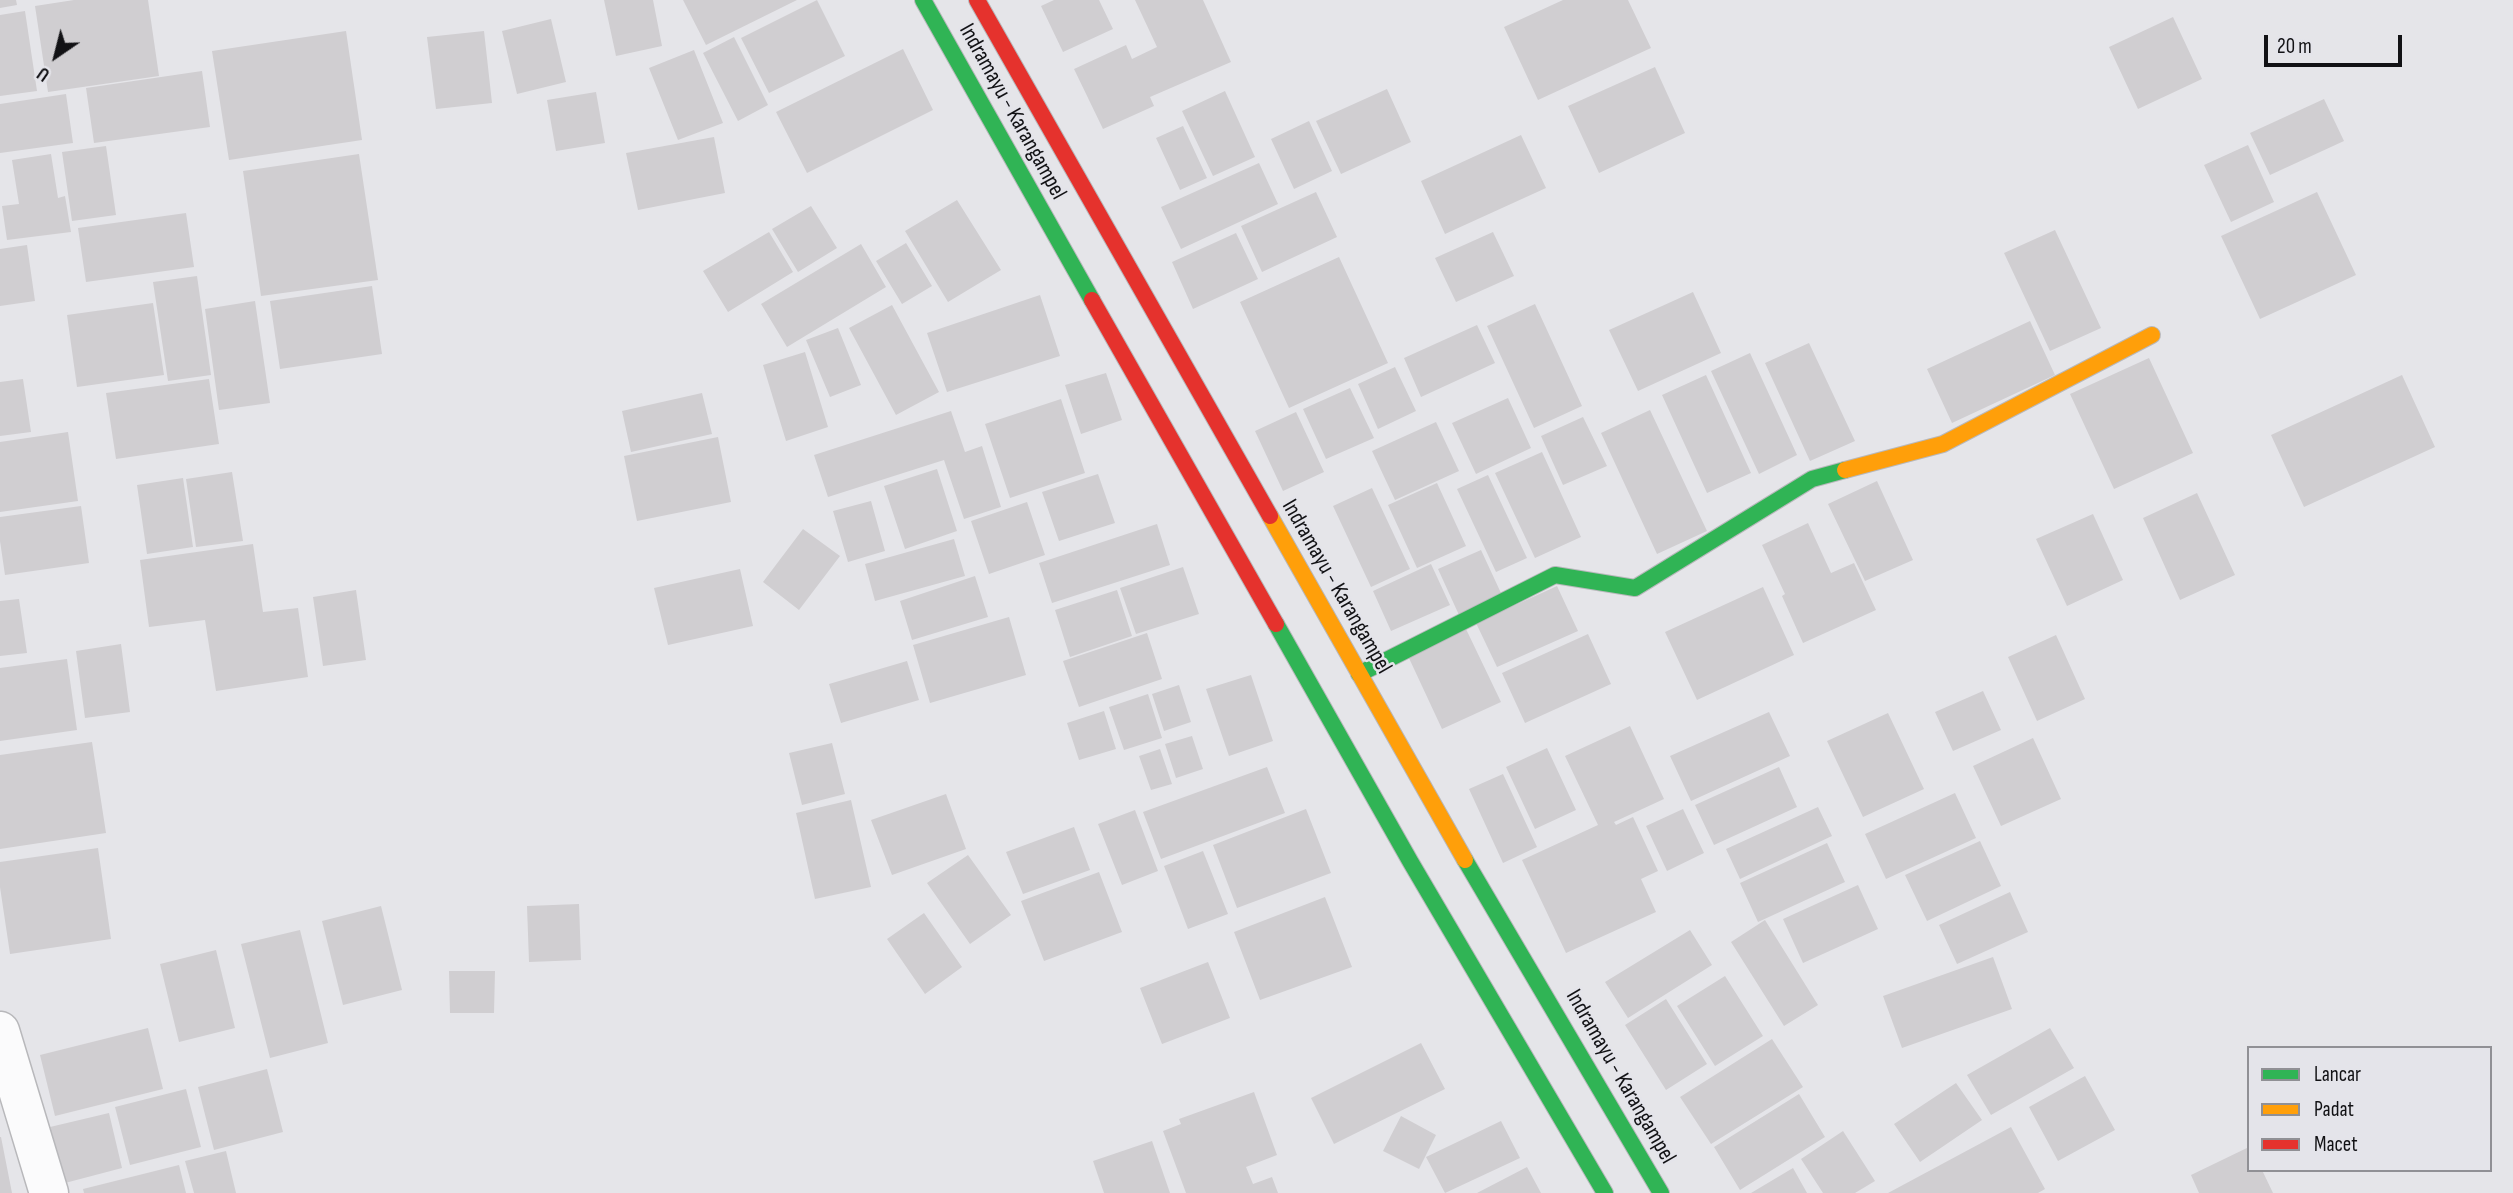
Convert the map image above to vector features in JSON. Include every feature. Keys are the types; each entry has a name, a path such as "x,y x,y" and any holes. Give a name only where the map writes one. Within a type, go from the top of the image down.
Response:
{"main road":[{"name":"Indramayu - Karangampel","path":"922,0 1006,136 1340,722 1410,861 1605,1193"},
{"name":"Indramayu - Karangampel","path":"977,0 1038,120 1359,674 1372,708 1520,951 1661,1193"},
{"path":"1359,674 1555,575 1635,588 1812,479 1943,444 2152,335"}],"street":[{"path":"0,1031 49,1193"}],"building":[{"path":"0,0 16,0 17,5 0,8"},
{"path":"74,0 148,0 159,76 48,92 35,6"},
{"path":"604,0 653,0 662,46 616,56"},
{"path":"683,0 797,0 706,45"},
{"path":"817,0 845,56 769,93 741,38"},
{"path":"1054,0 1099,0 1113,29 1063,52 1041,6"},
{"path":"1135,0 1203,0 1231,62 1150,97 1154,106 1103,129 1074,69 1126,45 1132,59 1157,47"},
{"path":"1563,0 1628,0 1651,48 1538,100 1504,27"},
{"path":"25,11 37,91 0,96 0,15"},
{"path":"2173,17 2202,79 2138,109 2109,47"},
{"path":"551,19 566,82 517,94 502,31"},
{"path":"346,31 362,140 229,160 212,51"},
{"path":"484,31 492,103 436,109 427,37"},
{"path":"734,37 768,105 738,121 703,53"},
{"path":"903,49 933,110 807,173 776,112"},
{"path":"694,50 723,123 678,140 649,68"},
{"path":"1655,67 1685,133 1599,173 1568,106"},
{"path":"202,71 210,127 94,143 86,88"},
{"path":"1387,89 1411,142 1341,174 1316,121"},
{"path":"1225,91 1255,157 1213,176 1182,111"},
{"path":"596,92 605,143 556,151 547,100"},
{"path":"66,94 73,143 0,153 0,104"},
{"path":"2324,99 2344,141 2270,175 2250,133"},
{"path":"1309,121 1332,171 1294,189 1271,139"},
{"path":"1183,126 1207,178 1180,190 1156,138"},
{"path":"1521,135 1546,188 1445,234 1421,181"},
{"path":"714,137 725,193 638,210 626,153"},
{"path":"2248,145 2274,202 2231,222 2204,165"},
{"path":"106,146 116,215 72,221 62,152"},
{"path":"51,154 58,198 65,196 71,232 7,240 2,206 19,204 12,160"},
{"path":"359,154 378,280 261,296 243,171"},
{"path":"1259,163 1278,204 1181,249 1161,207"},
{"path":"1316,192 1337,237 1262,272 1241,226"},
{"path":"2317,192 2356,275 2260,319 2221,236"},
{"path":"957,200 1001,270 948,302 905,231"},
{"path":"811,206 837,248 798,272 772,229"},
{"path":"186,213 194,267 86,282 78,228"},
{"path":"2055,230 2101,328 2050,351 2004,253"},
{"path":"769,232 793,272 728,312 703,271"},
{"path":"1493,232 1514,276 1456,302 1435,258"},
{"path":"1236,233 1258,279 1193,309 1172,262"},
{"path":"906,243 932,286 902,304 876,261"},
{"path":"861,244 886,287 787,347 761,304"},
{"path":"27,245 35,301 0,306 0,249"},
{"path":"1339,257 1388,363 1289,408 1240,302"},
{"path":"197,276 211,375 168,381 153,282"},
{"path":"372,286 382,354 280,369 270,301"},
{"path":"1693,292 1721,353 1638,391 1609,330"},
{"path":"1040,295 1060,356 947,392 927,333"},
{"path":"255,301 270,403 219,410 205,309"},
{"path":"153,303 164,375 77,387 67,315"},
{"path":"1535,304 1582,406 1534,428 1487,326"},
{"path":"892,305 939,392 896,415 849,328"},
{"path":"2030,321 2055,375 1952,423 1927,369"},
{"path":"1477,325 1495,363 1421,397 1404,358"},
{"path":"838,328 861,385 830,397 806,340"},
{"path":"1809,343 1855,441 1810,461 1765,363"},
{"path":"805,352 828,427 786,441 763,365"},
{"path":"1750,353 1797,455 1759,474 1711,371"},
{"path":"2149,358 2193,453 2114,489 2070,394"},
{"path":"1395,367 1416,411 1378,429 1358,384"},
{"path":"1106,373 1122,420 1081,434 1065,385"},
{"path":"1706,375 1751,473 1707,493 1662,395"},
{"path":"2402,375 2435,447 2304,507 2271,435"},
{"path":"23,379 31,432 0,436 0,382"},
{"path":"209,379 219,444 116,459 106,393"},
{"path":"1350,388 1374,438 1326,459 1303,409"},
{"path":"702,393 712,434 631,452 622,411"},
{"path":"1508,398 1531,448 1476,474 1452,423"},
{"path":"1061,399 1085,473 1010,498 985,424"},
{"path":"1650,410 1707,531 1657,554 1601,433"},
{"path":"951,411 965,452 982,446 1001,507 964,519 944,460 828,497 814,455"},
{"path":"1296,412 1324,472 1283,491 1255,431"},
{"path":"1583,417 1607,466 1563,485 1541,436"},
{"path":"1436,422 1459,471 1395,500 1372,451"},
{"path":"68,432 78,501 0,512 0,442"},
{"path":"718,437 731,502 637,521 624,456"},
{"path":"1542,452 1581,537 1535,558 1495,473"},
{"path":"937,469 957,531 905,549 884,486"},
{"path":"232,472 243,541 196,547 186,479"},
{"path":"1098,474 1115,523 1059,541 1042,492"},
{"path":"1488,475 1527,558 1496,572 1457,489"},
{"path":"183,478 193,547 147,554 137,485"},
{"path":"1877,481 1913,560 1865,581 1828,504"},
{"path":"1437,483 1466,546 1417,568 1388,505"},
{"path":"1372,488 1410,569 1371,587 1333,506"},
{"path":"2197,493 2235,575 2180,600 2143,518"},
{"path":"871,501 885,551 848,562 833,511"},
{"path":"1027,502 1045,555 989,574 971,521"},
{"path":"81,506 89,563 5,575 0,517"},
{"path":"2093,514 2123,580 2067,606 2036,539"},
{"path":"1808,523 1831,573 1854,563 1876,610 1803,643 1782,596 1785,594 1762,545"},
{"path":"1157,524 1170,565 1052,603 1039,563"},
{"path":"803,529 840,556 799,610 763,582"},
{"path":"954,539 965,576 875,601 865,564"},
{"path":"253,544 263,612 298,608 308,677 216,691 205,620 149,627 140,560"},
{"path":"1481,550 1507,606 1464,626 1438,569"},
{"path":"1431,564 1450,605 1391,631 1373,591"},
{"path":"1183,567 1199,614 1136,634 1120,588"},
{"path":"740,569 753,626 668,645 654,588"},
{"path":"975,576 988,617 912,640 900,601"},
{"path":"1557,586 1578,631 1497,667 1476,623"},
{"path":"1763,587 1794,655 1697,700 1665,632"},
{"path":"356,590 366,660 323,666 313,597"},
{"path":"1117,590 1132,636 1070,657 1055,610"},
{"path":"19,599 27,653 0,656 0,601"},
{"path":"1009,617 1026,675 930,703 913,645"},
{"path":"1466,629 1501,702 1442,729 1408,656"},
{"path":"1147,633 1162,679 1079,707 1063,661"},
{"path":"1588,634 1611,684 1525,723 1502,673"},
{"path":"2056,635 2085,699 2037,721 2008,657"},
{"path":"121,644 130,712 85,718 76,651"},
{"path":"67,659 77,730 0,741 0,668"},
{"path":"907,661 919,700 841,723 829,684"},
{"path":"1251,675 1273,741 1229,756 1206,689"},
{"path":"1179,685 1191,722 1164,731 1152,694"},
{"path":"1983,691 2001,730 1953,751 1935,712"},
{"path":"1148,694 1162,738 1124,750 1109,707"},
{"path":"1104,711 1116,749 1079,760 1067,723"},
{"path":"1769,712 1790,756 1691,801 1670,756"},
{"path":"1888,713 1924,789 1863,817 1827,741"},
{"path":"1630,726 1664,799 1614,822 1616,825 1633,817 1658,871 1641,879 1656,912 1566,953 1522,860 1598,825 1565,756"},
{"path":"1192,736 1203,769 1176,778 1165,744"},
{"path":"2033,738 2061,799 2001,826 1973,766"},
{"path":"92,742 106,833 0,849 0,755"},
{"path":"832,743 845,794 802,805 789,753"},
{"path":"1547,748 1576,810 1535,829 1506,767"},
{"path":"1160,749 1172,784 1151,790 1139,756"},
{"path":"1267,767 1285,813 1161,859 1143,812"},
{"path":"1779,767 1797,807 1714,845 1695,805"},
{"path":"1503,774 1537,847 1503,863 1469,789"},
{"path":"1955,793 1976,838 1886,879 1865,834"},
{"path":"946,794 966,849 892,875 871,820"},
{"path":"851,800 871,887 815,899 796,813"},
{"path":"1818,807 1832,836 1740,879 1726,849"},
{"path":"1306,809 1331,873 1237,908 1213,845"},
{"path":"1683,809 1704,853 1667,871 1646,826"},
{"path":"1135,810 1158,871 1122,885 1098,824"},
{"path":"1074,827 1090,870 1023,894 1006,852"},
{"path":"1980,841 2001,886 1927,921 1905,875"},
{"path":"1827,843 1845,882 1758,922 1740,883"},
{"path":"98,848 111,939 10,954 0,887 0,862"},
{"path":"1203,851 1228,914 1188,929 1164,866"},
{"path":"968,855 1011,915 970,944 927,883"},
{"path":"1099,872 1122,932 1044,961 1021,901"},
{"path":"1858,885 1878,929 1803,963 1783,919"},
{"path":"2010,892 2028,932 1957,964 1939,925"},
{"path":"1325,897 1352,967 1260,1000 1234,932"},
{"path":"579,904 581,960 529,962 527,906"},
{"path":"381,906 402,990 343,1005 322,921"},
{"path":"924,913 962,967 925,994 887,939"},
{"path":"1765,920 1818,1005 1784,1026 1731,942"},
{"path":"300,930 328,1043 270,1058 241,944"},
{"path":"1690,930 1712,965 1628,1018 1605,982"},
{"path":"216,950 235,1028 179,1042 160,964"},
{"path":"1993,957 2012,1009 1902,1048 1883,996"},
{"path":"1208,962 1230,1018 1162,1044 1140,988"},
{"path":"449,971 495,971 494,1013 450,1013"},
{"path":"1725,976 1763,1036 1715,1066 1677,1006"},
{"path":"1666,999 1707,1064 1666,1090 1625,1025"},
{"path":"148,1028 163,1089 55,1116 40,1055"},
{"path":"2050,1028 2074,1068 1991,1115 1967,1075"},
{"path":"1772,1039 1803,1087 1711,1144 1680,1097"},
{"path":"1421,1043 1445,1089 1334,1144 1311,1098"},
{"path":"267,1069 283,1132 214,1150 198,1087"},
{"path":"2085,1076 2115,1130 2058,1161 2029,1107"},
{"path":"1956,1083 1982,1120 1920,1162 1894,1124"},
{"path":"186,1089 201,1147 130,1165 115,1107"},
{"path":"1254,1092 1277,1155 1246,1167 1253,1184 1272,1177 1278,1193 1186,1193 1163,1131 1181,1124 1179,1119"},
{"path":"1799,1094 1825,1137 1740,1190 1714,1147"},
{"path":"109,1113 122,1168 65,1183 50,1127"},
{"path":"1401,1116 1436,1135 1419,1169 1383,1151"},
{"path":"1501,1121 1520,1158 1445,1193 1426,1157"},
{"path":"2011,1127 2045,1189 2038,1193 1888,1193"},
{"path":"1843,1131 1875,1181 1855,1193 1823,1193 1801,1159"},
{"path":"1,1137 12,1193 0,1193"},
{"path":"1152,1141 1170,1193 1104,1193 1093,1161"},
{"path":"2247,1148 2247,1172 2263,1172 2273,1193 2199,1193 2191,1175"},
{"path":"226,1151 236,1193 194,1193 185,1161"},
{"path":"179,1165 186,1193 84,1193 83,1189"},
{"path":"1527,1167 1541,1193 1477,1193"},
{"path":"1793,1168 1807,1193 1751,1193"}],"traffic: fast":[{"path":"923,0 1092,300"},
{"path":"1359,674 1555,575 1635,588 1812,479 1845,470"},
{"path":"1276,624 1410,861 1605,1193"},
{"path":"1465,860 1661,1193"}],"traffic: slow":[{"path":"1845,470 1943,444 2152,335"},
{"path":"1270,516 1465,860"}],"traffic: jam":[{"path":"977,0 1270,516"},
{"path":"1092,300 1276,624"}]}
